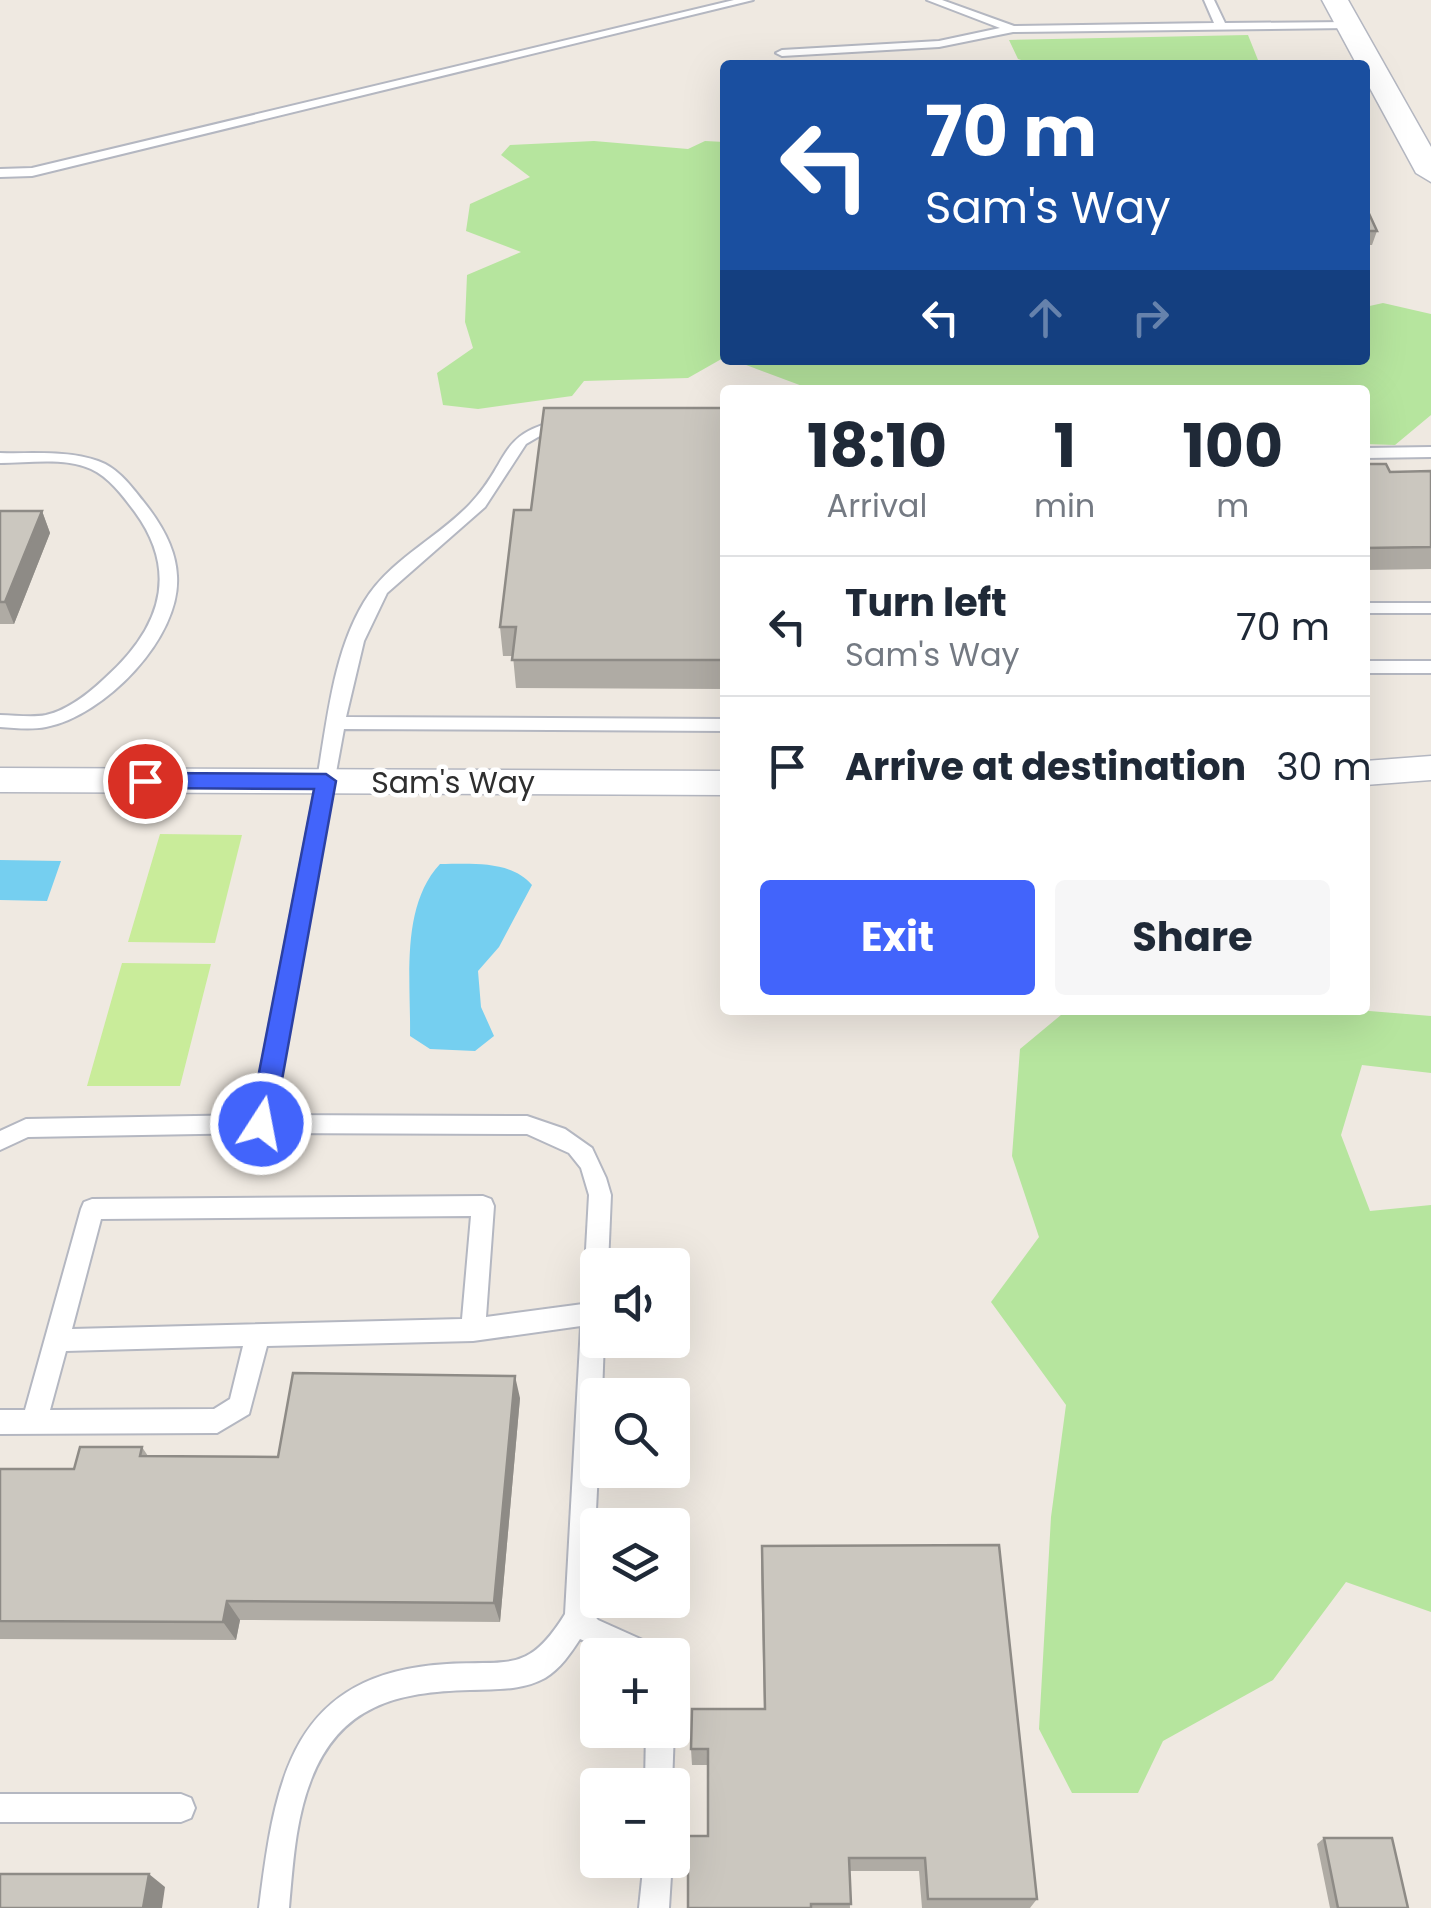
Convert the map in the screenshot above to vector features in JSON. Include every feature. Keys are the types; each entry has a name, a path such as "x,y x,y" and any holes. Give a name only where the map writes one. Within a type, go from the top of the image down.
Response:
{"street":[{"path":"1342,12 1368,60"},
{"path":"1370,63 1431,174"},
{"path":"1370,773 1431,768"},
{"name":"Sam's Way","path":"0,780 720,783"}],"lane":[{"path":"0,173 52,167 748,0"},
{"path":"932,0 1012,29"},
{"path":"1209,0 1220,26"},
{"path":"782,52 939,44 1012,29 1220,26 1342,12"},
{"path":"261,1124 326,781 362,622 374,598 478,506 496,483 514,443 546,425 593,423"},
{"path":"1370,453 1431,452"},
{"path":"0,458 66,459 94,465 116,478 165,546 168,602 162,624 145,650 99,694 44,722 0,722"},
{"path":"1370,608 1431,608"},
{"path":"1370,667 1431,667"},
{"path":"338,724 720,725"},
{"path":"0,1141 26,1128 528,1125 565,1138 592,1161 600,1195 597,1248"},
{"path":"34,1422 92,1209 483,1206 473,1330"},
{"path":"57,1340 473,1330 580,1315"},
{"path":"0,1422 217,1421 240,1406 258,1336"},
{"path":"274,1908 286,1813 303,1764 330,1723 367,1692 408,1678 511,1676 535,1668 564,1642 578,1616 592,1358"},
{"path":"578,1616 589,1629 609,1638"},
{"path":"0,1808 181,1808"},
{"path":"654,1908 656,1878"}],"green space":[{"path":"1248,35 1258,60 1021,60 1009,40"},
{"path":"594,141 688,149 705,141 720,142 720,360 688,378 584,381 572,396 478,409 443,405 437,373 473,348 465,322 467,275 521,252 466,231 470,204 530,177 501,155 510,145"},
{"path":"1383,303 1431,314 1431,415 1395,445 1370,444 1370,385 800,385 746,365 1370,365 1370,306"},
{"path":"160,834 242,835 215,943 128,942"},
{"path":"122,963 211,964 180,1086 87,1086"},
{"path":"1370,1011 1431,1016 1431,1073 1362,1065 1341,1135 1370,1211 1431,1205 1431,1612 1346,1582 1273,1680 1163,1741 1138,1793 1072,1793 1039,1729 1051,1517 1066,1405 991,1302 1039,1237 1012,1156 1020,1049 1061,1015 1370,1015"}],"water":[{"path":"0,860 61,861 47,901 0,900"},
{"path":"440,864 502,867 532,885 499,947 478,971 481,1007 494,1036 475,1051 430,1049 410,1036 413,923 427,881"}],"building":[{"path":"544,408 720,408 720,660 512,660 516,627 500,627 514,510 531,510"},
{"path":"1370,464 1386,464 1390,472 1431,471 1431,547 1370,548"},
{"path":"0,511 42,511 5,602 0,602"},
{"path":"293,1373 515,1376 494,1603 227,1601 223,1622 0,1621 0,1469 74,1469 80,1447 142,1447 140,1456 278,1457"},
{"path":"999,1545 1037,1899 928,1899 925,1858 849,1858 851,1904 811,1904 811,1908 688,1908 690,1836 708,1836 708,1749 691,1749 692,1709 765,1709 762,1546"},
{"path":"1324,1838 1392,1838 1408,1908 1338,1908"},
{"path":"0,1874 149,1874 143,1908 0,1908"}],"route":[{"path":"145,781 326,781 261,1124"}]}
